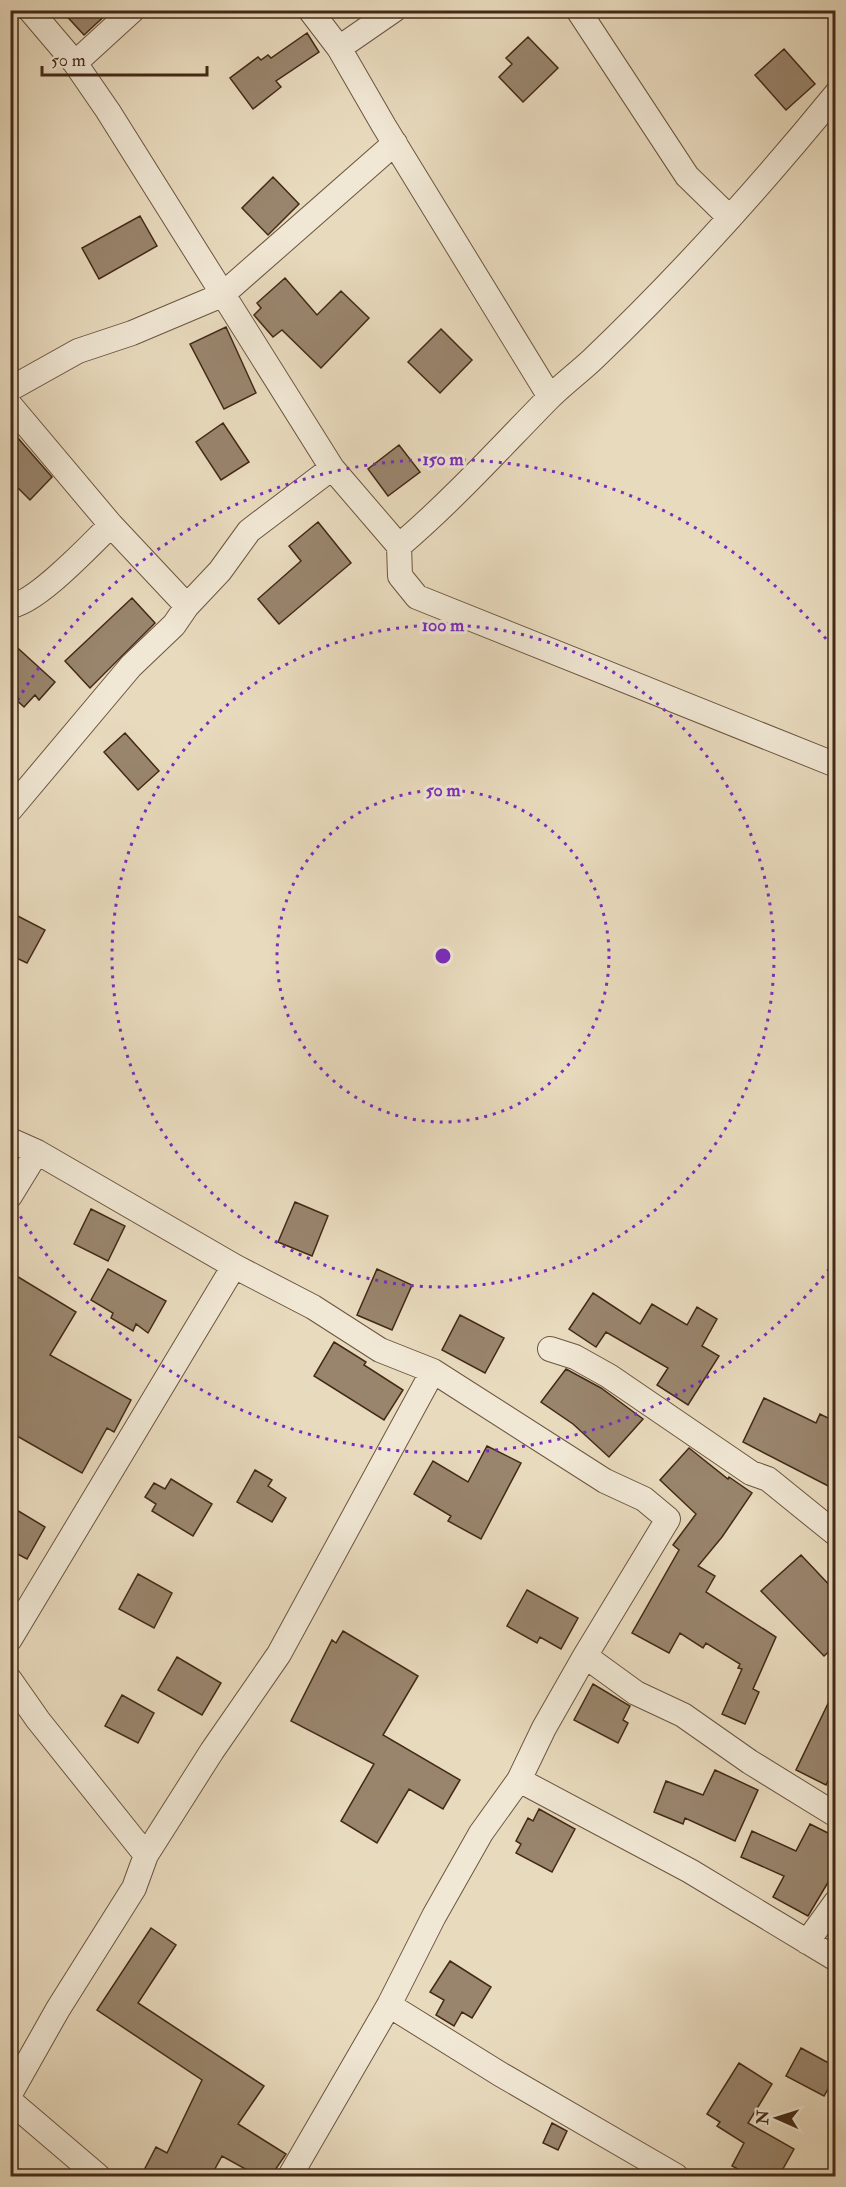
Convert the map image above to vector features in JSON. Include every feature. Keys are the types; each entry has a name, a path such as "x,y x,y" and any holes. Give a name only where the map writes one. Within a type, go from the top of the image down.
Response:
{"street":[{"path":"30,10 75,63 151,178 332,468 399,546 400,576 417,597 836,765"},
{"path":"75,63 133,10"},
{"path":"310,10 339,48 550,397"},
{"path":"339,48 394,10"},
{"path":"578,10 687,176 729,218"},
{"path":"399,546 486,465 550,397 592,360 729,218 836,94"},
{"path":"10,389 78,351 132,333 183,309 222,295 395,143"},
{"path":"10,405 111,525 187,606"},
{"path":"10,810 132,666 174,625 187,606 220,572 249,531 332,468"},
{"path":"10,606 19,605 51,582 111,525"},
{"path":"10,1140 37,1152 234,1266 313,1307 380,1350 433,1371 605,1481 644,1499 668,1519 585,1656 544,1728 519,1780 481,1833 434,1916 389,2005 290,2176"},
{"path":"10,1196 37,1152"},
{"path":"10,1639 234,1266"},
{"path":"550,1348 575,1357 609,1376 751,1473 768,1479 836,1534"},
{"path":"10,2094 58,2009 134,1888 146,1855 212,1751 279,1654 433,1371"},
{"path":"585,1656 636,1693 683,1715 750,1762 836,1815"},
{"path":"10,1680 38,1720 146,1855"},
{"path":"519,1780 690,1871 836,1959"},
{"path":"807,1942 836,1902"},
{"path":"389,2005 500,2074 676,2176"},
{"path":"10,2102 98,2176"}],"building":[{"path":"61,10 111,10 84,35"},
{"path":"307,33 319,52 276,81 281,87 253,109 230,78 258,57 261,60 268,55 271,58"},
{"path":"528,37 558,68 523,102 499,77 512,64 506,58"},
{"path":"784,49 815,84 786,110 755,75"},
{"path":"273,177 299,204 268,235 242,208"},
{"path":"140,216 157,246 99,279 82,248"},
{"path":"285,278 317,315 341,291 369,318 321,368 282,330 273,337 254,315 261,308 257,303"},
{"path":"226,327 256,393 224,409 190,344"},
{"path":"441,329 472,360 440,393 408,362"},
{"path":"223,423 249,462 221,480 196,442"},
{"path":"10,429 52,477 30,500 10,480"},
{"path":"399,445 420,472 388,496 368,469"},
{"path":"318,522 351,563 279,624 258,599 301,561 289,546"},
{"path":"132,598 155,623 90,688 65,661"},
{"path":"10,641 55,682 39,700 35,695 24,707 10,694"},
{"path":"125,733 159,771 138,790 104,752"},
{"path":"10,912 45,930 27,963 10,955"},
{"path":"295,1202 328,1216 312,1256 278,1242"},
{"path":"91,1209 125,1226 108,1261 74,1244"},
{"path":"108,1269 166,1301 148,1333 136,1324 133,1331 111,1318 113,1313 91,1300"},
{"path":"377,1269 412,1285 392,1330 357,1315"},
{"path":"10,1272 76,1312 50,1355 131,1400 114,1432 107,1428 82,1473 10,1432"},
{"path":"593,1293 640,1324 652,1304 687,1325 697,1307 717,1319 702,1346 719,1356 688,1405 657,1385 668,1368 606,1332 596,1347 569,1329"},
{"path":"460,1315 504,1338 485,1373 442,1350"},
{"path":"334,1342 366,1362 364,1365 403,1390 384,1420 314,1376"},
{"path":"566,1369 601,1388 643,1419 609,1457 573,1424 541,1402"},
{"path":"764,1398 816,1423 820,1414 836,1422 836,1490 743,1442"},
{"path":"487,1446 521,1463 481,1539 448,1521 451,1516 414,1494 433,1461 468,1482"},
{"path":"689,1448 728,1479 729,1477 752,1493 722,1537 698,1566 715,1576 706,1592 776,1637 753,1689 759,1692 745,1724 722,1714 742,1669 738,1668 740,1664 706,1643 703,1648 680,1633 669,1653 632,1633 679,1550 673,1545 696,1514 660,1480"},
{"path":"255,1470 272,1480 268,1486 286,1498 272,1522 237,1502"},
{"path":"171,1479 212,1504 193,1536 152,1511 156,1504 145,1497 154,1483 165,1489"},
{"path":"10,1506 45,1527 27,1559 10,1550"},
{"path":"801,1555 836,1592 836,1645 824,1656 761,1591"},
{"path":"138,1574 172,1593 154,1628 119,1609"},
{"path":"527,1590 578,1618 561,1649 540,1637 537,1643 507,1626"},
{"path":"343,1631 418,1676 383,1735 460,1780 443,1809 409,1789 377,1843 341,1821 374,1764 291,1721 332,1640 336,1643"},
{"path":"177,1657 221,1683 202,1715 158,1690"},
{"path":"593,1684 630,1706 623,1720 628,1723 618,1743 574,1720"},
{"path":"836,1687 836,1764 826,1785 796,1770"},
{"path":"122,1695 154,1713 138,1743 105,1726"},
{"path":"715,1770 758,1790 735,1841 685,1818 683,1824 654,1812 666,1781 703,1795"},
{"path":"539,1809 575,1829 552,1872 516,1853 521,1844 516,1841 528,1818 533,1821"},
{"path":"810,1824 836,1837 836,1869 808,1916 773,1897 784,1876 741,1857 752,1831 796,1851"},
{"path":"151,1928 176,1945 138,2003 264,2086 238,2124 286,2154 271,2176 258,2176 222,2156 211,2176 141,2176 156,2147 167,2153 202,2080 97,2010"},
{"path":"450,1961 491,1987 472,2018 462,2012 454,2026 436,2015 444,2000 430,1992"},
{"path":"801,2048 836,2067 836,2075 824,2096 786,2076"},
{"path":"739,2063 772,2084 748,2123 794,2149 779,2176 751,2176 732,2166 744,2143 717,2126 720,2122 707,2114"},
{"path":"552,2123 567,2131 558,2150 543,2143"}]}
